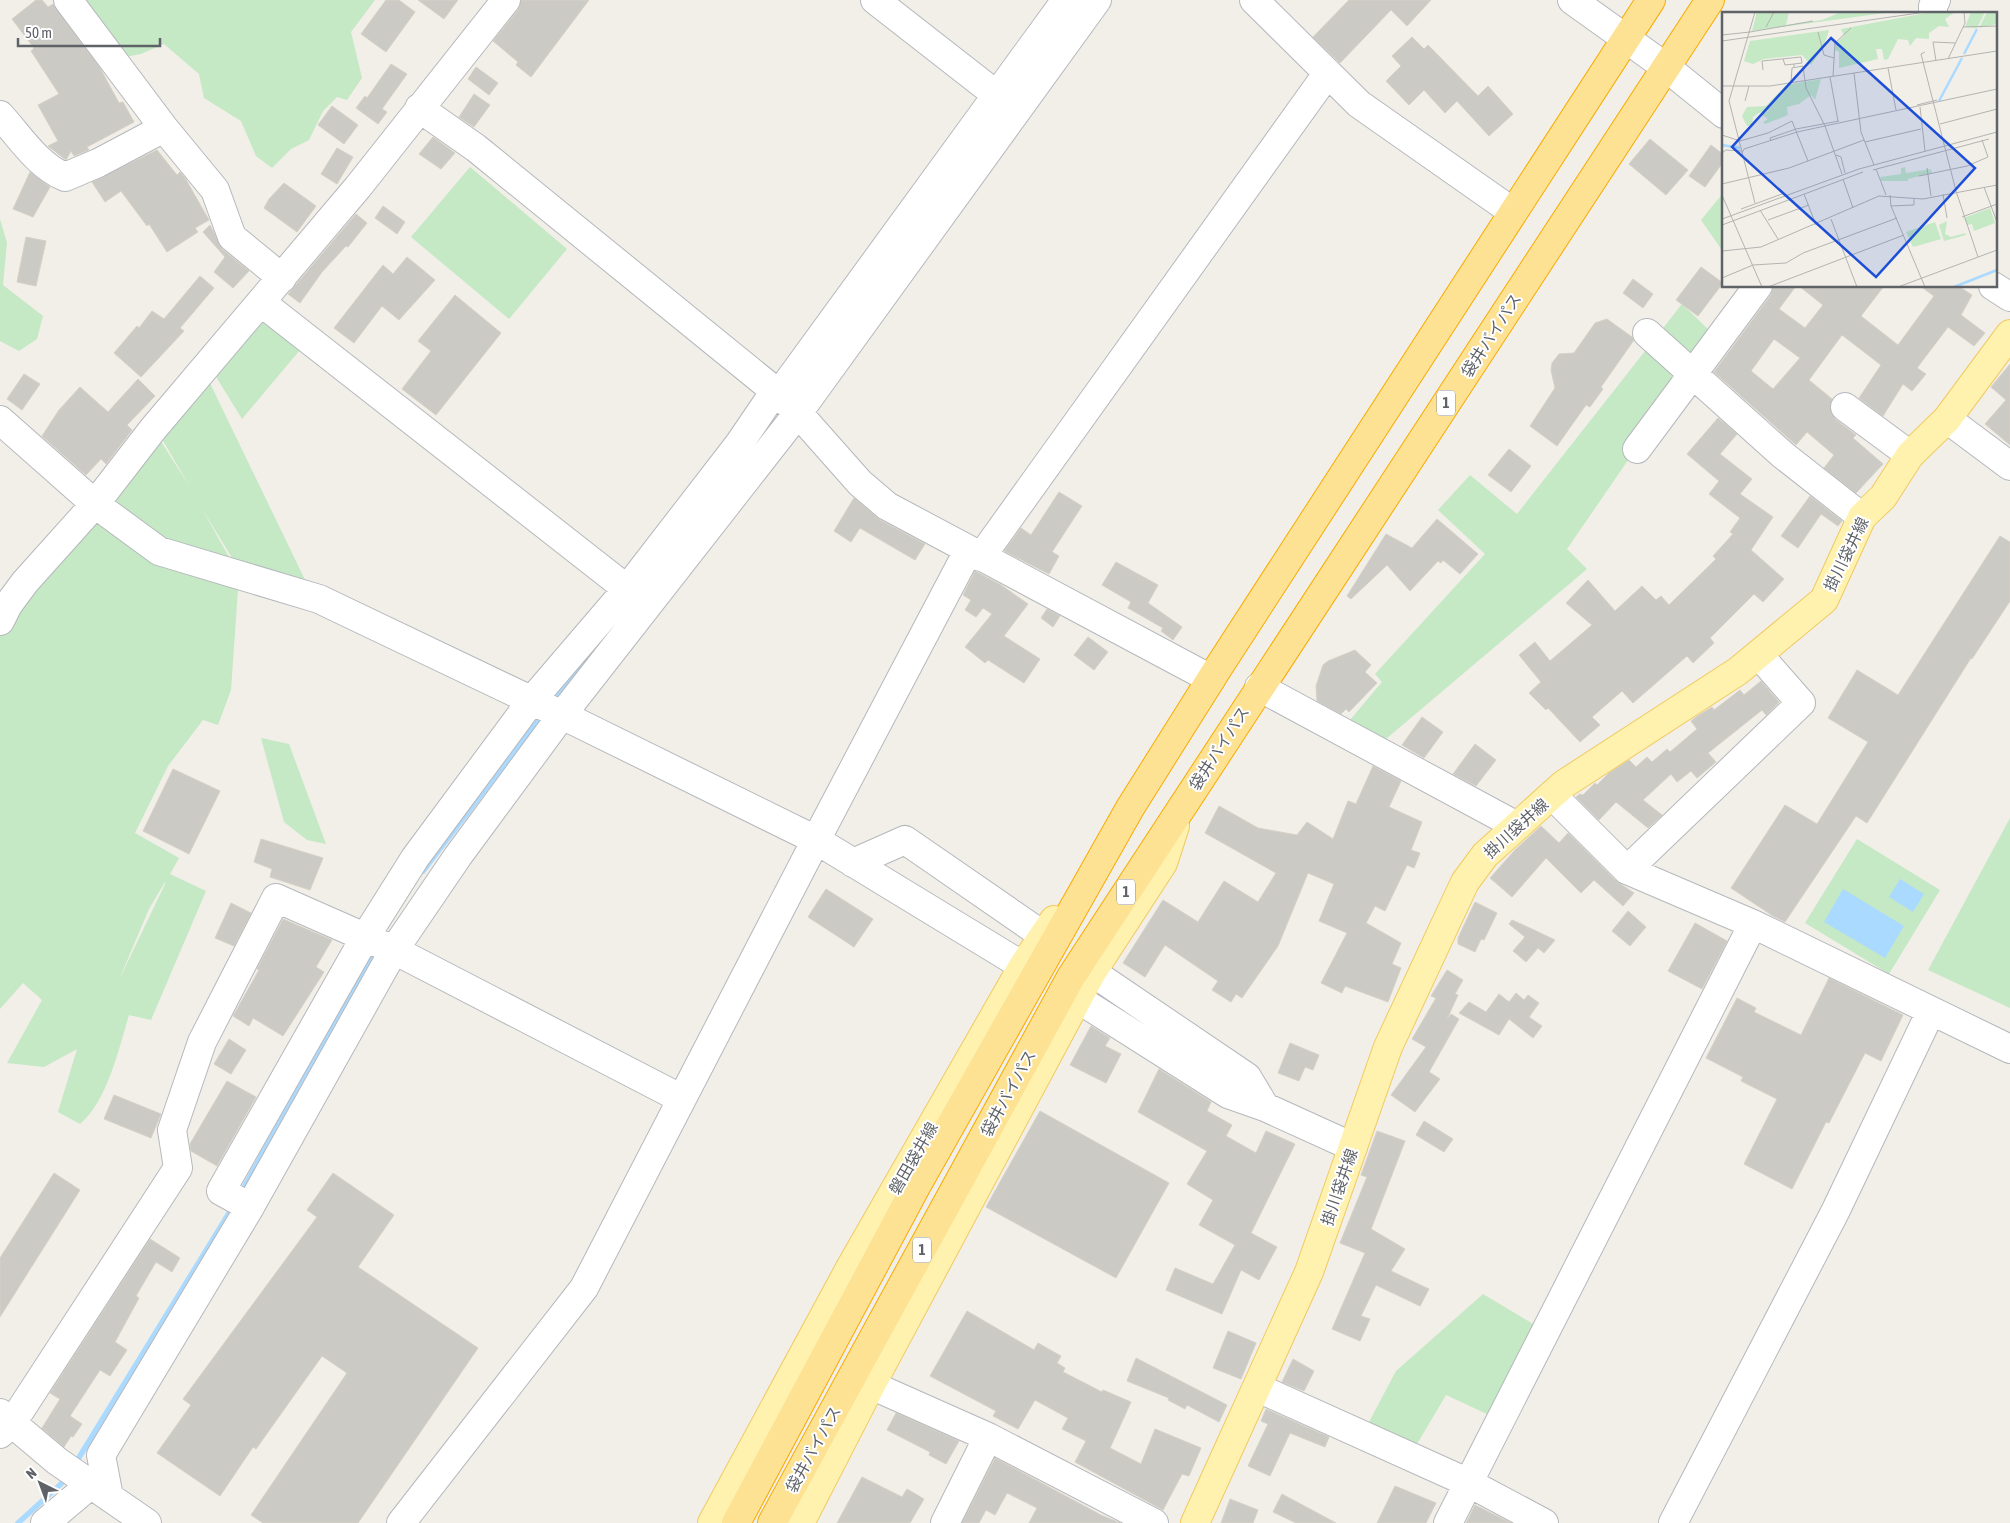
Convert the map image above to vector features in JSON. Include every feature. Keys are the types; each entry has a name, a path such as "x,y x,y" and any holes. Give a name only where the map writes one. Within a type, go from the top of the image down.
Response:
{"highway":[{"name":"袋井バイパス","path":"736,1523 918,1183 1133,804 1211,679 1651,0"},
{"name":"袋井バイパス","path":"772,1523 1071,977 1181,806 1710,0"}],"main road":[{"name":"掛川袋井線","path":"1195,1523 1258,1388 1309,1272 1388,1047 1465,882 1484,855 1552,795 1592,764 1738,671 1824,600 1862,517 1883,497 1910,455 1947,420 2010,334"},
{"name":"磐田袋井線","path":"712,1523 855,1260 1024,966 1133,804"},
{"path":"800,1523 871,1384 1092,972 1162,863 1181,806"}],"street":[{"path":"68,0 164,128 215,190 232,237 282,278"},
{"path":"1,614 25,582 94,504 153,430 358,187 506,0"},
{"path":"875,0 998,96"},
{"path":"546,707 627,589 739,444 784,399 1066,0"},
{"path":"45,1523 94,1488 101,1455 379,944 415,858 546,707 784,399 1097,0"},
{"path":"1254,0 1359,104 1513,212"},
{"path":"1572,0 1625,40 1667,68 1722,112"},
{"path":"1933,12 1936,0"},
{"path":"401,1523 584,1288 816,840 975,554 1327,74"},
{"path":"419,108 476,148 784,399 860,483 887,506 1211,679"},
{"path":"0,115 37,158 52,171 65,177 98,163 164,128"},
{"path":"1637,449 1757,288"},
{"path":"1996,288 2010,296"},
{"path":"262,303 627,589"},
{"path":"1647,333 1783,455 1862,517"},
{"path":"1845,407 1910,455"},
{"path":"0,420 94,504 159,552 319,599 546,707 816,840 1024,966"},
{"path":"1947,420 2010,466"},
{"path":"1627,870 1801,703 1759,654"},
{"path":"1259,687 1517,826"},
{"path":"1552,795 1627,870 1647,876 1753,924 2010,1049"},
{"path":"853,863 905,840 1044,936"},
{"path":"147,1523 94,1488 4,1423 178,1168 172,1130 202,1042 276,898 379,944 682,1099"},
{"path":"1448,1523 1753,924"},
{"path":"1092,972 1247,1077 1265,1107"},
{"path":"1078,999 1228,1094 1265,1107 1353,1147"},
{"path":"1673,1523 1835,1212 1931,1011"},
{"path":"871,1384 988,1438 1154,1523"},
{"path":"1258,1388 1469,1483 1544,1523"},
{"path":"945,1523 988,1438"}],"green space":[{"path":"74,0 375,0 351,32 362,78 347,100 337,97 323,111 309,140 291,149 272,168 256,156 241,121 204,98 199,74 164,44 141,54 114,59"},
{"path":"470,167 567,249 509,319 411,237"},
{"path":"1722,194 1722,250 1701,220"},
{"path":"0,219 7,243 3,285 43,316 37,339 19,351 0,341"},
{"path":"1682,304 1714,335 1567,549 1587,569 1380,744 1344,727 1382,682 1375,674 1485,554 1438,510 1470,475 1517,514"},
{"path":"265,311 305,344 242,419 215,375"},
{"path":"207,377 307,584 240,571 201,507 239,575 231,690 218,725 203,720 168,766 135,833 179,858 170,874 206,891 151,1020 129,1015 105,1089 98,1102 80,1124 58,1112 77,1049 44,1067 7,1063 42,1000 23,983 0,1009 0,628 153,429 190,487 158,432","holes":["166,882 118,982 149,909"]},
{"path":"261,738 289,744 326,844 307,840 284,822"},
{"path":"2010,818 2010,1008 1928,970"},
{"path":"1857,839 1940,890 1889,974 1805,923"},
{"path":"1483,1294 1540,1328 1491,1416 1446,1395 1414,1449 1369,1422 1396,1371"}],"water":[{"path":"1900,879 1924,894 1913,912 1889,897"},
{"path":"1843,889 1904,926 1885,958 1824,922"}],"building":[{"path":"36,0 42,0 48,7 53,4 100,68 119,103 123,102 134,122 87,147 89,150 74,156 71,151 66,160 48,146 58,141 38,105 59,94 31,51 34,48 12,19"},
{"path":"386,0 399,0 415,12 386,52 361,34"},
{"path":"418,0 458,0 444,19"},
{"path":"521,0 589,0 531,77 516,65 518,62 493,41 518,10"},
{"path":"1349,0 1431,0 1407,26 1391,10 1340,63 1313,37"},
{"path":"1412,37 1424,49 1428,45 1478,96 1488,86 1513,114 1489,136 1457,101 1445,113 1424,90 1409,105 1386,81 1401,66 1392,56"},
{"path":"391,64 407,74 382,109 387,112 378,124 356,108 365,96 367,98"},
{"path":"476,67 498,83 489,95 468,79"},
{"path":"474,94 490,105 474,127 459,117"},
{"path":"332,106 358,125 344,144 318,125"},
{"path":"433,137 455,153 441,169 419,154"},
{"path":"1650,139 1688,170 1666,195 1629,164"},
{"path":"1711,145 1722,153 1722,164 1705,187 1689,176"},
{"path":"337,148 353,157 337,184 321,174"},
{"path":"157,150 177,175 180,172 185,178 209,220 195,228 198,232 167,252 149,224 147,226 121,191 105,202 92,182"},
{"path":"30,172 50,187 33,217 13,209"},
{"path":"284,183 316,206 297,232 264,208 269,199"},
{"path":"383,206 405,222 397,234 375,218"},
{"path":"356,214 367,223 348,247 346,246 322,272 300,303 288,294"},
{"path":"210,225 222,249 249,271 233,288 214,272 225,257 203,232"},
{"path":"26,237 46,241 36,286 17,282"},
{"path":"407,257 435,280 399,320 382,306 354,343 334,328 383,265 393,274"},
{"path":"1701,267 1722,282 1698,316 1676,300"},
{"path":"200,276 214,288 180,328 184,331 141,377 114,353 137,326 139,328 152,311 164,319"},
{"path":"1633,279 1653,294 1643,308 1623,293"},
{"path":"1773,288 1795,288 1779,309 1805,328 1823,305 1802,288 1882,288 1861,316 1898,345 1934,296 1923,288 1961,288 1972,295 1961,315 1985,333 1974,346 1948,327 1917,368 1926,374 1912,391 1903,384 1883,416 1859,398 1881,365 1842,335 1809,380 1832,399 1831,413 1835,419 1856,435 1853,438 1883,464 1856,493 1824,468 1834,455 1807,432 1796,445 1714,372 1771,295","holes":["1774,339 1800,358 1773,389 1751,371"]},
{"path":"455,295 501,333 436,415 402,389 431,351 418,341"},
{"path":"1607,319 1634,340 1601,387 1603,389 1590,407 1586,405 1557,446 1530,426 1555,388 1551,370 1552,363 1559,354 1574,353 1595,323"},
{"path":"2010,364 2010,445 1985,424 2006,400 1991,387"},
{"path":"24,374 40,384 22,410 7,399"},
{"path":"138,379 155,396 127,425 132,430 106,464 101,459 86,475 42,436 59,410 80,387 108,412"},
{"path":"1718,418 1737,434 1720,454 1752,479 1740,494 1773,517 1751,550 1784,579 1763,602 1754,594 1710,638 1714,643 1693,663 1687,656 1633,703 1622,691 1592,717 1600,725 1580,742 1548,708 1546,710 1529,693 1541,682 1519,655 1535,642 1550,661 1592,625 1566,603 1588,580 1615,611 1642,586 1656,600 1661,596 1669,605 1716,559 1713,556 1733,534 1730,532 1740,518 1709,494 1719,481 1687,454"},
{"path":"1509,449 1531,466 1511,492 1488,475"},
{"path":"1059,492 1082,506 1052,552 1059,556 1049,574 1004,551 1021,528 1031,535"},
{"path":"1810,496 1842,521 1838,526 1821,514 1798,548 1781,536"},
{"path":"854,498 880,520 925,544 915,560 860,528 851,542 834,531"},
{"path":"1437,519 1478,554 1460,574 1443,560 1441,563 1438,561 1410,591 1387,565 1351,599 1347,596 1386,534 1412,548"},
{"path":"2000,536 2010,542 2010,601 1971,658 1867,823 1856,816 1785,922 1731,888 1785,805 1817,824 1868,742 1828,718 1857,670 1898,695"},
{"path":"1116,562 1158,585 1148,603 1182,627 1173,640 1161,631 1163,628 1128,608 1131,602 1102,585"},
{"path":"975,571 1001,585 1028,604 1004,636 1040,659 1024,683 988,660 985,663 965,647 992,614 983,608 976,617 965,610 971,600 963,595"},
{"path":"1047,609 1060,616 1053,627 1041,618"},
{"path":"1088,637 1108,652 1094,670 1074,655"},
{"path":"1355,650 1371,665 1365,672 1377,683 1349,712 1346,709 1341,714 1317,701 1316,686 1323,665"},
{"path":"1761,681 1779,702 1766,715 1762,710 1708,753 1716,762 1697,778 1691,771 1677,782 1671,774 1643,800 1662,815 1648,828 1616,802 1599,820 1576,797 1580,794 1583,795 1595,783 1597,785 1609,773 1629,760 1636,767 1647,757 1652,762 1667,749 1670,752 1697,729 1691,721 1696,717 1712,707 1714,710 1740,690 1744,695"},
{"path":"1422,717 1443,732 1424,758 1402,745"},
{"path":"1475,744 1496,760 1476,786 1453,774"},
{"path":"1373,766 1401,781 1389,807 1422,822 1411,850 1420,853 1414,868 1407,865 1385,911 1375,906 1366,923 1401,943 1392,964 1401,968 1388,1002 1345,986 1342,993 1321,983 1347,933 1319,921 1334,884 1308,873 1278,946 1242,998 1236,994 1231,1002 1212,990 1218,981 1165,945 1145,977 1123,963 1163,900 1198,922 1224,881 1258,902 1276,873 1205,833 1219,806 1258,828 1297,835 1307,822 1333,839 1348,801 1356,804"},
{"path":"173,769 220,791 189,854 143,831"},
{"path":"1541,826 1559,843 1568,833 1616,881 1634,893 1623,906 1594,880 1581,893 1546,858 1512,897 1490,878 1515,850"},
{"path":"261,839 323,858 310,890 270,877 272,869 254,862"},
{"path":"826,889 873,919 854,947 808,917"},
{"path":"1475,902 1497,913 1484,940 1481,939 1475,952 1458,944 1458,938"},
{"path":"231,903 251,913 234,946 215,938"},
{"path":"1628,911 1646,927 1630,946 1612,931"},
{"path":"283,919 332,940 316,967 324,972 283,1036 253,1018 249,1026 233,1016 259,970 257,969"},
{"path":"1512,920 1555,940 1544,953 1538,948 1526,962 1513,951 1525,937 1509,924"},
{"path":"1695,923 1727,941 1702,989 1668,971"},
{"path":"1447,970 1463,980 1455,994 1458,995 1447,1019 1451,1014 1459,1019 1429,1072 1440,1079 1415,1112 1391,1095 1426,1047 1412,1039 1436,998 1431,996"},
{"path":"1829,978 1903,1015 1881,1061 1865,1053 1829,1123 1826,1122 1792,1189 1744,1164 1777,1099 1741,1081 1743,1077 1706,1058 1737,998 1756,1008 1754,1012 1801,1035"},
{"path":"1516,993 1524,1000 1528,995 1539,1003 1529,1017 1542,1026 1533,1038 1509,1019 1499,1035 1459,1013 1469,1002 1486,1012 1499,994 1509,1002"},
{"path":"1091,1026 1110,1038 1105,1046 1121,1054 1106,1083 1070,1065"},
{"path":"229,1039 246,1050 231,1074 214,1064"},
{"path":"1290,1043 1319,1055 1313,1070 1305,1067 1299,1081 1278,1073"},
{"path":"1159,1069 1211,1102 1207,1111 1232,1125 1226,1136 1256,1153 1266,1131 1295,1144 1251,1233 1277,1247 1259,1280 1241,1270 1222,1314 1166,1290 1175,1268 1213,1284 1235,1245 1199,1225 1213,1200 1187,1184 1207,1151 1138,1112"},
{"path":"227,1081 256,1097 217,1166 191,1151 190,1144"},
{"path":"114,1095 161,1114 151,1138 104,1119"},
{"path":"1040,1111 1169,1183 1116,1278 986,1207"},
{"path":"1424,1121 1453,1139 1444,1152 1416,1135"},
{"path":"1377,1131 1405,1141 1371,1229 1405,1249 1391,1271 1429,1289 1420,1306 1376,1285 1361,1316 1370,1319 1360,1341 1332,1329 1365,1253 1340,1243 1367,1177 1361,1175"},
{"path":"54,1173 80,1190 0,1317 0,1258"},
{"path":"333,1173 394,1215 358,1267 478,1348 358,1523 263,1523 251,1515 347,1373 322,1356 256,1449 253,1447 220,1496 157,1453 191,1405 183,1399 317,1217 307,1210"},
{"path":"150,1239 180,1258 172,1272 156,1262 136,1296 139,1298 115,1342 127,1350 110,1376 100,1370 70,1416 82,1424 64,1447 42,1428 60,1399 50,1393"},
{"path":"967,1311 1034,1350 1038,1343 1061,1356 1057,1363 1065,1368 1063,1372 1102,1392 1103,1390 1131,1402 1110,1448 1141,1464 1155,1429 1201,1448 1189,1476 1182,1474 1163,1510 1075,1462 1086,1441 1062,1429 1068,1418 1035,1400 1018,1429 993,1416 996,1411 930,1376"},
{"path":"1228,1331 1256,1343 1241,1379 1213,1368"},
{"path":"1136,1358 1227,1405 1219,1422 1187,1405 1185,1409 1168,1400 1169,1398 1127,1381"},
{"path":"1293,1359 1314,1371 1304,1391 1282,1382"},
{"path":"1266,1409 1329,1437 1325,1447 1290,1433 1270,1476 1248,1466 1268,1424 1261,1421"},
{"path":"896,1413 959,1441 946,1464 929,1455 930,1452 887,1430"},
{"path":"995,1458 1101,1515 1120,1523 1029,1523 1037,1508 1007,1493 995,1515 986,1510 979,1523 962,1523"},
{"path":"862,1477 902,1497 907,1489 924,1499 910,1523 837,1523"},
{"path":"1395,1486 1436,1503 1426,1523 1377,1523"},
{"path":"1282,1494 1336,1523 1296,1523 1273,1512"},
{"path":"1230,1499 1258,1510 1253,1523 1221,1523"},
{"path":"1475,1505 1511,1523 1466,1523"}],"waterway":[{"path":"552,702 587,656"},
{"path":"423,871 543,713"},
{"path":"241,1193 375,949"},
{"path":"75,1464 234,1205"},
{"path":"18,1523 62,1483 67,1475"}]}
